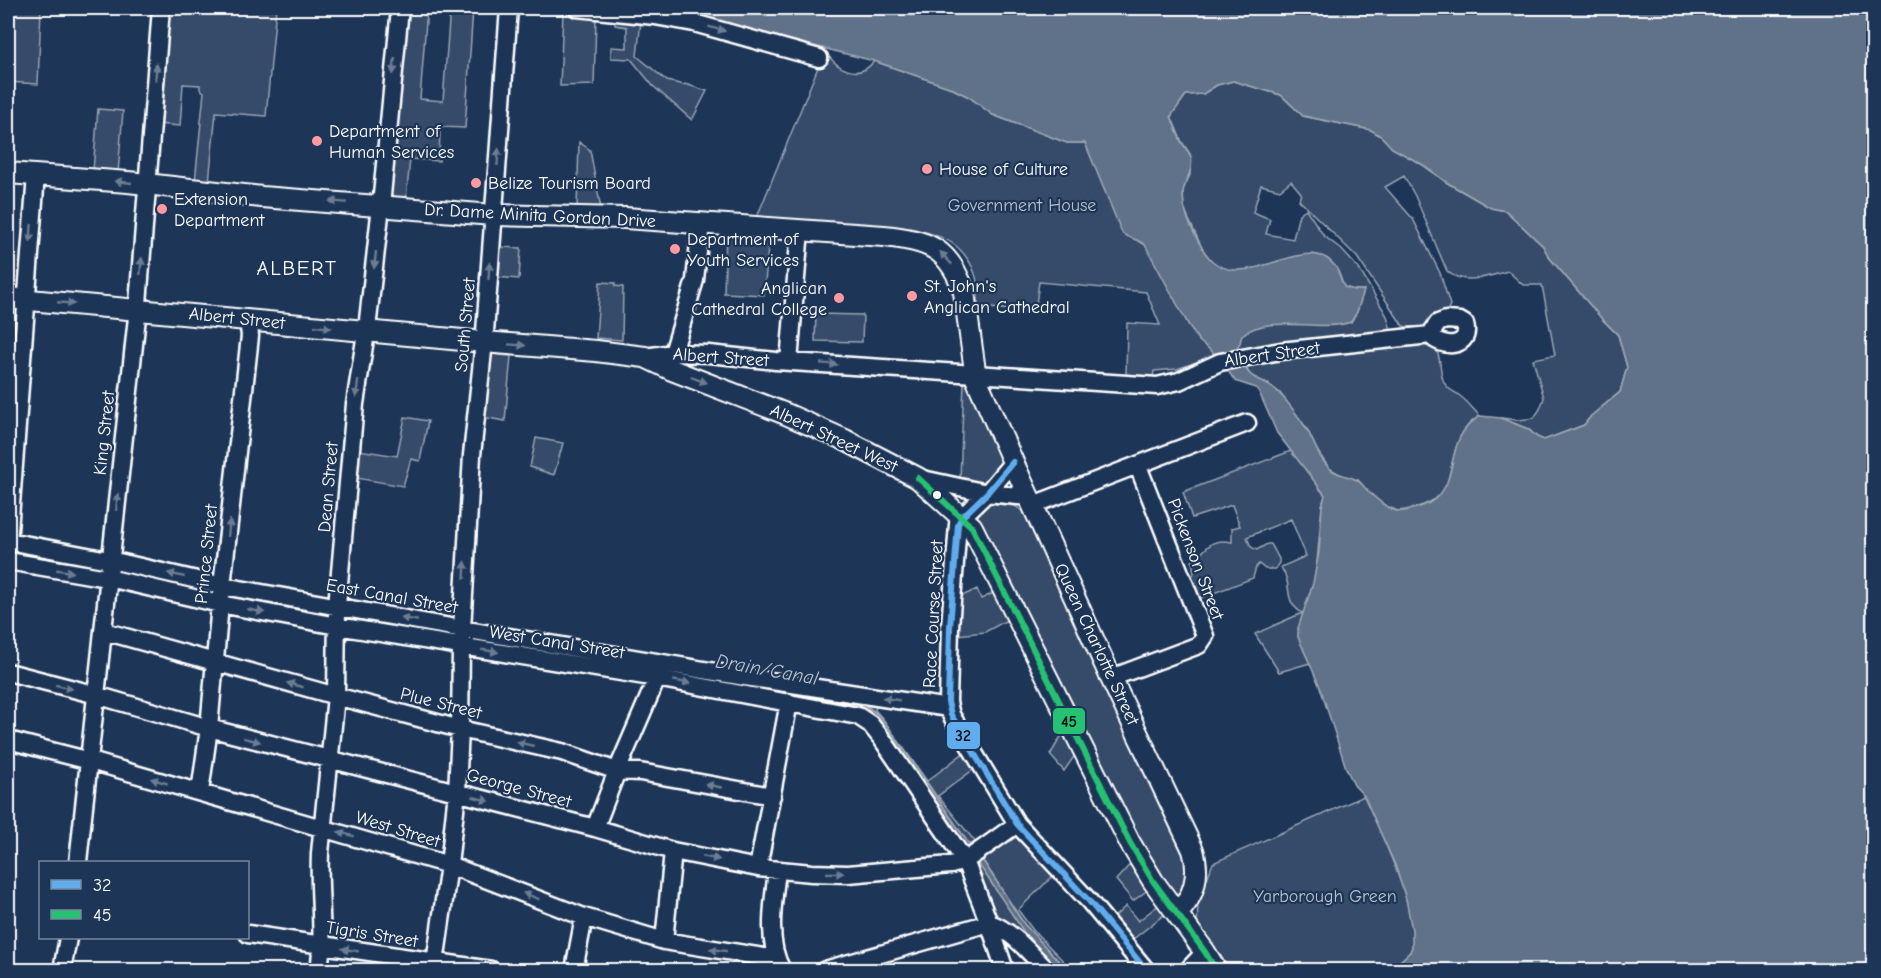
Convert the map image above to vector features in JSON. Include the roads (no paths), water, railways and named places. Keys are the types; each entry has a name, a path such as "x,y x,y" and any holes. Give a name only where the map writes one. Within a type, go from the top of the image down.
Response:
{"main road":[{"name":"Dr. Dame Minita Gordon Drive","path":"8,173 493,216 625,218 896,237 926,245 942,253 954,269 964,292 975,374"},
{"name":"Albert Street","path":"17,299 645,357"},
{"name":"Albert Street West","path":"645,357 672,370 786,414 918,478"},
{"name":"Queen Charlotte Street","path":"975,374 1111,678 1196,860 1197,876 1192,891 1184,907 1177,913"},
{"path":"918,478 962,517 975,534 1130,843 1153,881 1216,970"}],"street":[{"name":"King Street","path":"78,861 137,309 161,8"},
{"name":"Dean Street","path":"319,970 322,946 319,874 336,696 337,616 355,404 381,206 400,8"},
{"name":"South Street","path":"435,967 457,792 462,638 472,455 484,342 509,8"},
{"path":"577,8 684,21 819,58"},
{"path":"36,175 17,299 8,542 109,569 221,595 337,616"},
{"path":"673,353 695,280 700,224"},
{"path":"789,362 800,230"},
{"name":"Prince Street","path":"200,792 209,728 221,595 250,336 248,319"},
{"name":"Albert Street","path":"645,357 673,353 709,354 789,362 1157,386 1179,381 1220,362 1246,357 1281,351 1430,335"},
{"name":"Albert Street West","path":"918,478 1031,501 1138,466 1247,423"},
{"path":"962,517 987,493 1013,462"},
{"name":"Pickenson Street","path":"1111,678 1199,645 1205,636 1138,466"},
{"name":"Race Course Street","path":"962,517 957,528 950,627 949,708 1017,824 1089,901 1146,970"},
{"path":"8,561 109,569"},
{"name":"East Canal Street","path":"337,616 661,670 949,708"},
{"name":"Plue Street","path":"104,631 460,729 562,752 617,771 640,772 772,796"},
{"path":"596,828 617,771 661,670 789,702 858,716 870,724 972,856 989,923 1005,970"},
{"name":"George Street","path":"8,672 209,728 596,828 673,851 777,871 848,874 951,866 972,856 1017,824"},
{"path":"758,868 789,702"},
{"name":"West Street","path":"8,740 90,760 449,865 584,917 664,941 779,965"},
{"path":"664,941 673,851"},
{"path":"777,871 771,913 779,965"},
{"path":"574,970 584,917"},
{"path":"825,970 989,923 1008,933 1047,970"},
{"name":"Tigris Street","path":"249,934 435,967 491,970"},
{"path":"62,970 68,939"},
{"path":"1188,970 1205,952"}],"waterway":[{"path":"8,551 100,566 192,588"}],"place":[{"name":"Department of Human Services","path":"317,141"},
{"name":"House of Culture","path":"927,169"},
{"name":"Belize Tourism Board","path":"476,183"},
{"name":"Extension Department","path":"162,209"},
{"name":"Department of Youth Services","path":"675,249"},
{"name":"St. John's Anglican Cathedral","path":"912,296"},
{"name":"Anglican Cathedral College","path":"839,298"}],"district":[{"name":"ALBERT","path":"297,268"}],"park label":[{"name":"Government House","path":"1022,205"},
{"name":"Yarborough Green","path":"1325,896"}],"water label":[{"name":"Drain/Canal","path":"767,669"}]}
